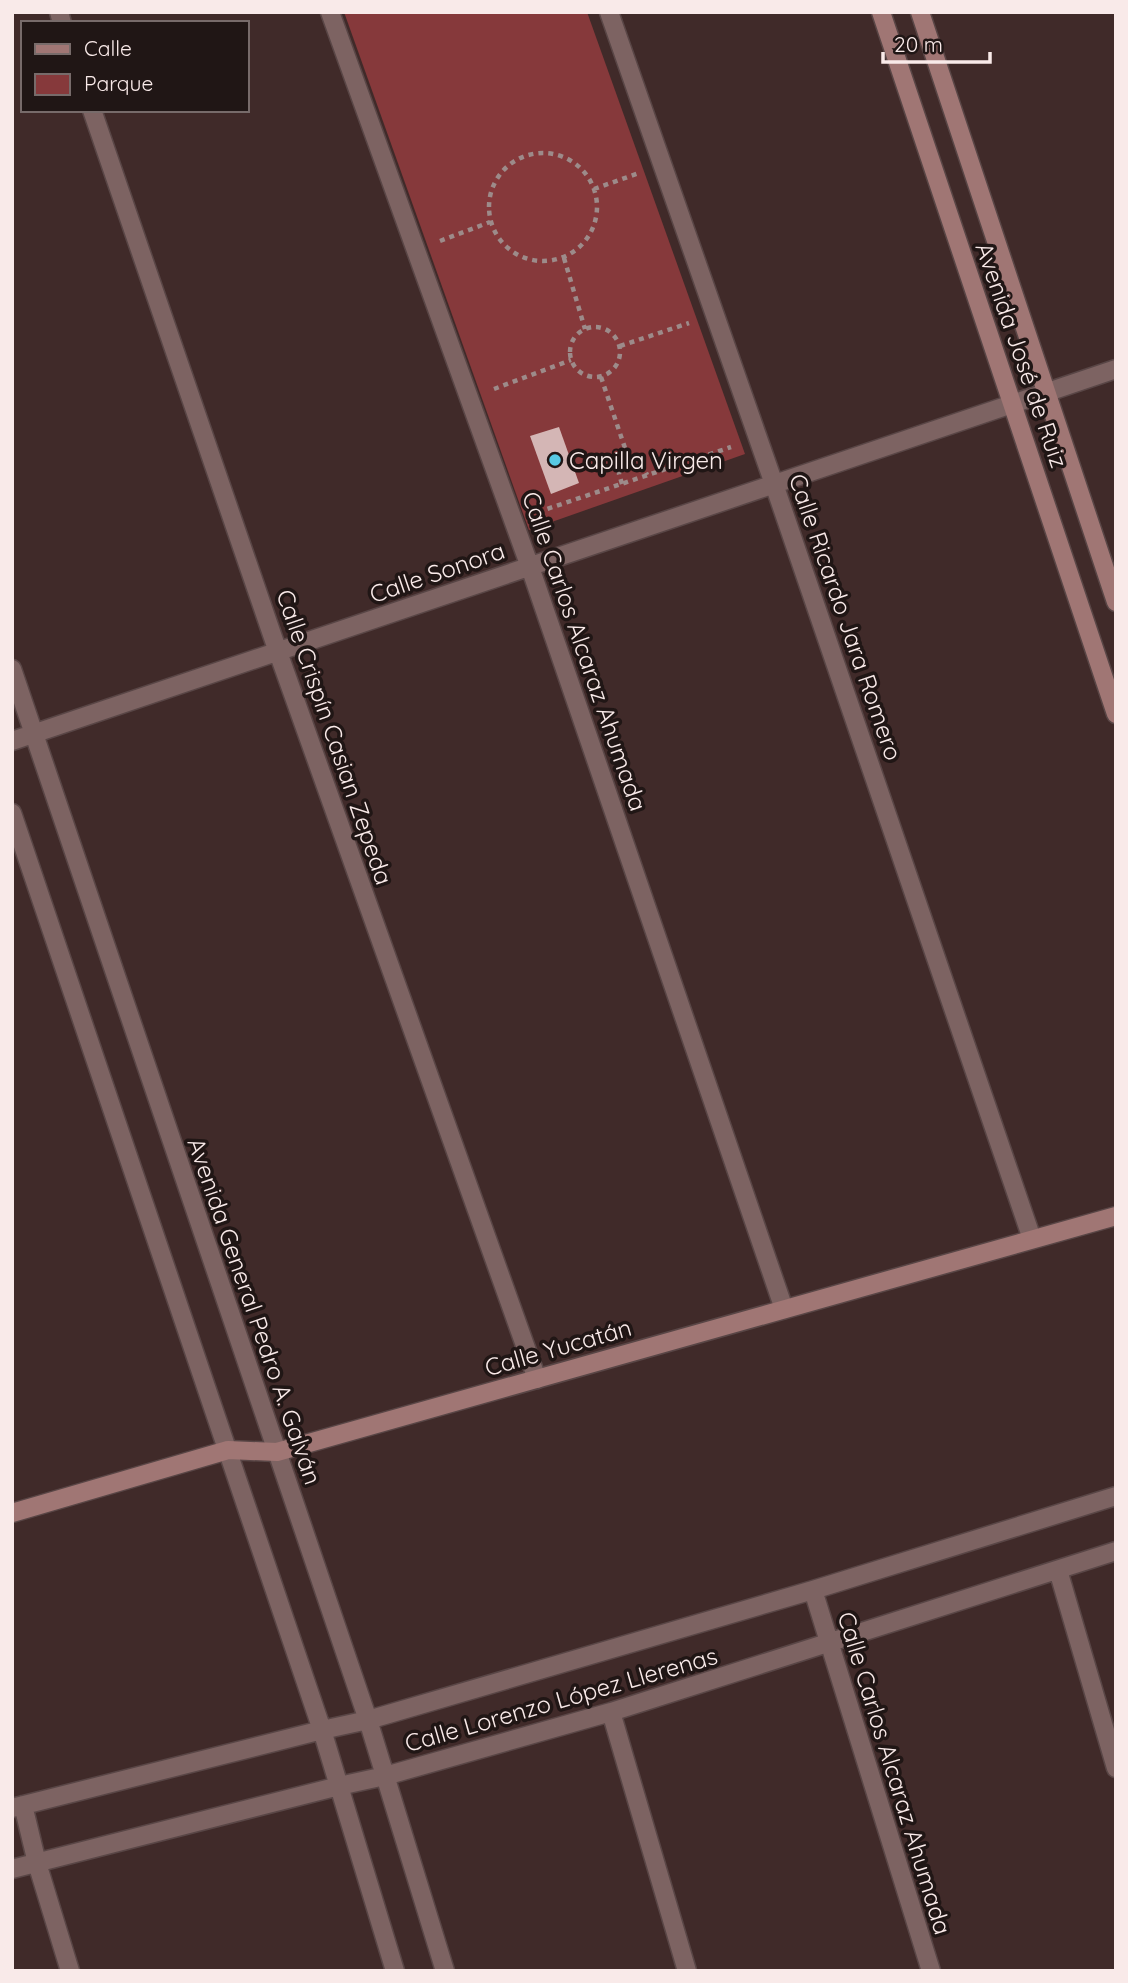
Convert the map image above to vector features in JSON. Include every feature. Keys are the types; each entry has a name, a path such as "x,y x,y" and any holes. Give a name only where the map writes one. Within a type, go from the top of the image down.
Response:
{"street":[{"name":"Calle Carlos Alcaraz Ahumada","path":"330,12 530,567 784,1309"},
{"name":"Calle Ricardo Jara Romero","path":"609,12 774,484 1032,1239"},
{"name":"Avenida José de Ruiz","path":"881,12 1116,714"},
{"name":"Avenida José de Ruiz","path":"920,12 1116,602"},
{"name":"Calle Crispín Casian Zepeda","path":"93,112 278,652 537,1379"},
{"name":"Calle Sonora","path":"12,741 1116,369"},
{"name":"Avenida General Pedro A. Galván","path":"12,669 368,1720 445,1971"},
{"path":"12,813 322,1730 395,1971"},
{"name":"Calle Yucatán","path":"12,1513 228,1450 277,1452 1116,1216"},
{"name":"Calle Lorenzo López Llerenas","path":"17,1806 368,1720 813,1590 1116,1496"},
{"name":"Calle Lorenzo López Llerenas","path":"12,1869 385,1776 611,1712 1116,1550"},
{"path":"1058,1570 1116,1768"},
{"name":"Calle Carlos Alcaraz Ahumada","path":"813,1590 931,1971"},
{"path":"611,1712 687,1971"},
{"path":"17,1806 70,1971"}],"path":[{"path":"535,153 553,154 570,161 584,173 594,189 597,205 595,222 589,236 578,249 564,258 547,262 528,260 511,252 498,239 490,222 488,204 493,186 502,170 517,159 535,153"},
{"path":"594,189 640,173"},
{"path":"564,258 585,329"},
{"path":"620,346 690,323 686,310"},
{"path":"593,327 611,331 620,346 619,363 614,370 601,377 582,374 571,360 573,338 585,329 593,327"},
{"path":"486,391 571,360"},
{"path":"601,377 629,460"},
{"path":"531,514 732,447 727,435"},
{"path":"622,484 620,467 629,460 637,461 646,475"}],"green space":[{"path":"344,12 587,12 745,454 529,530"}],"building":[{"name":"Capilla Virgen","path":"559,427 579,483 551,494 530,436"}],"place":[{"name":"Capilla Virgen","path":"555,460"}]}
